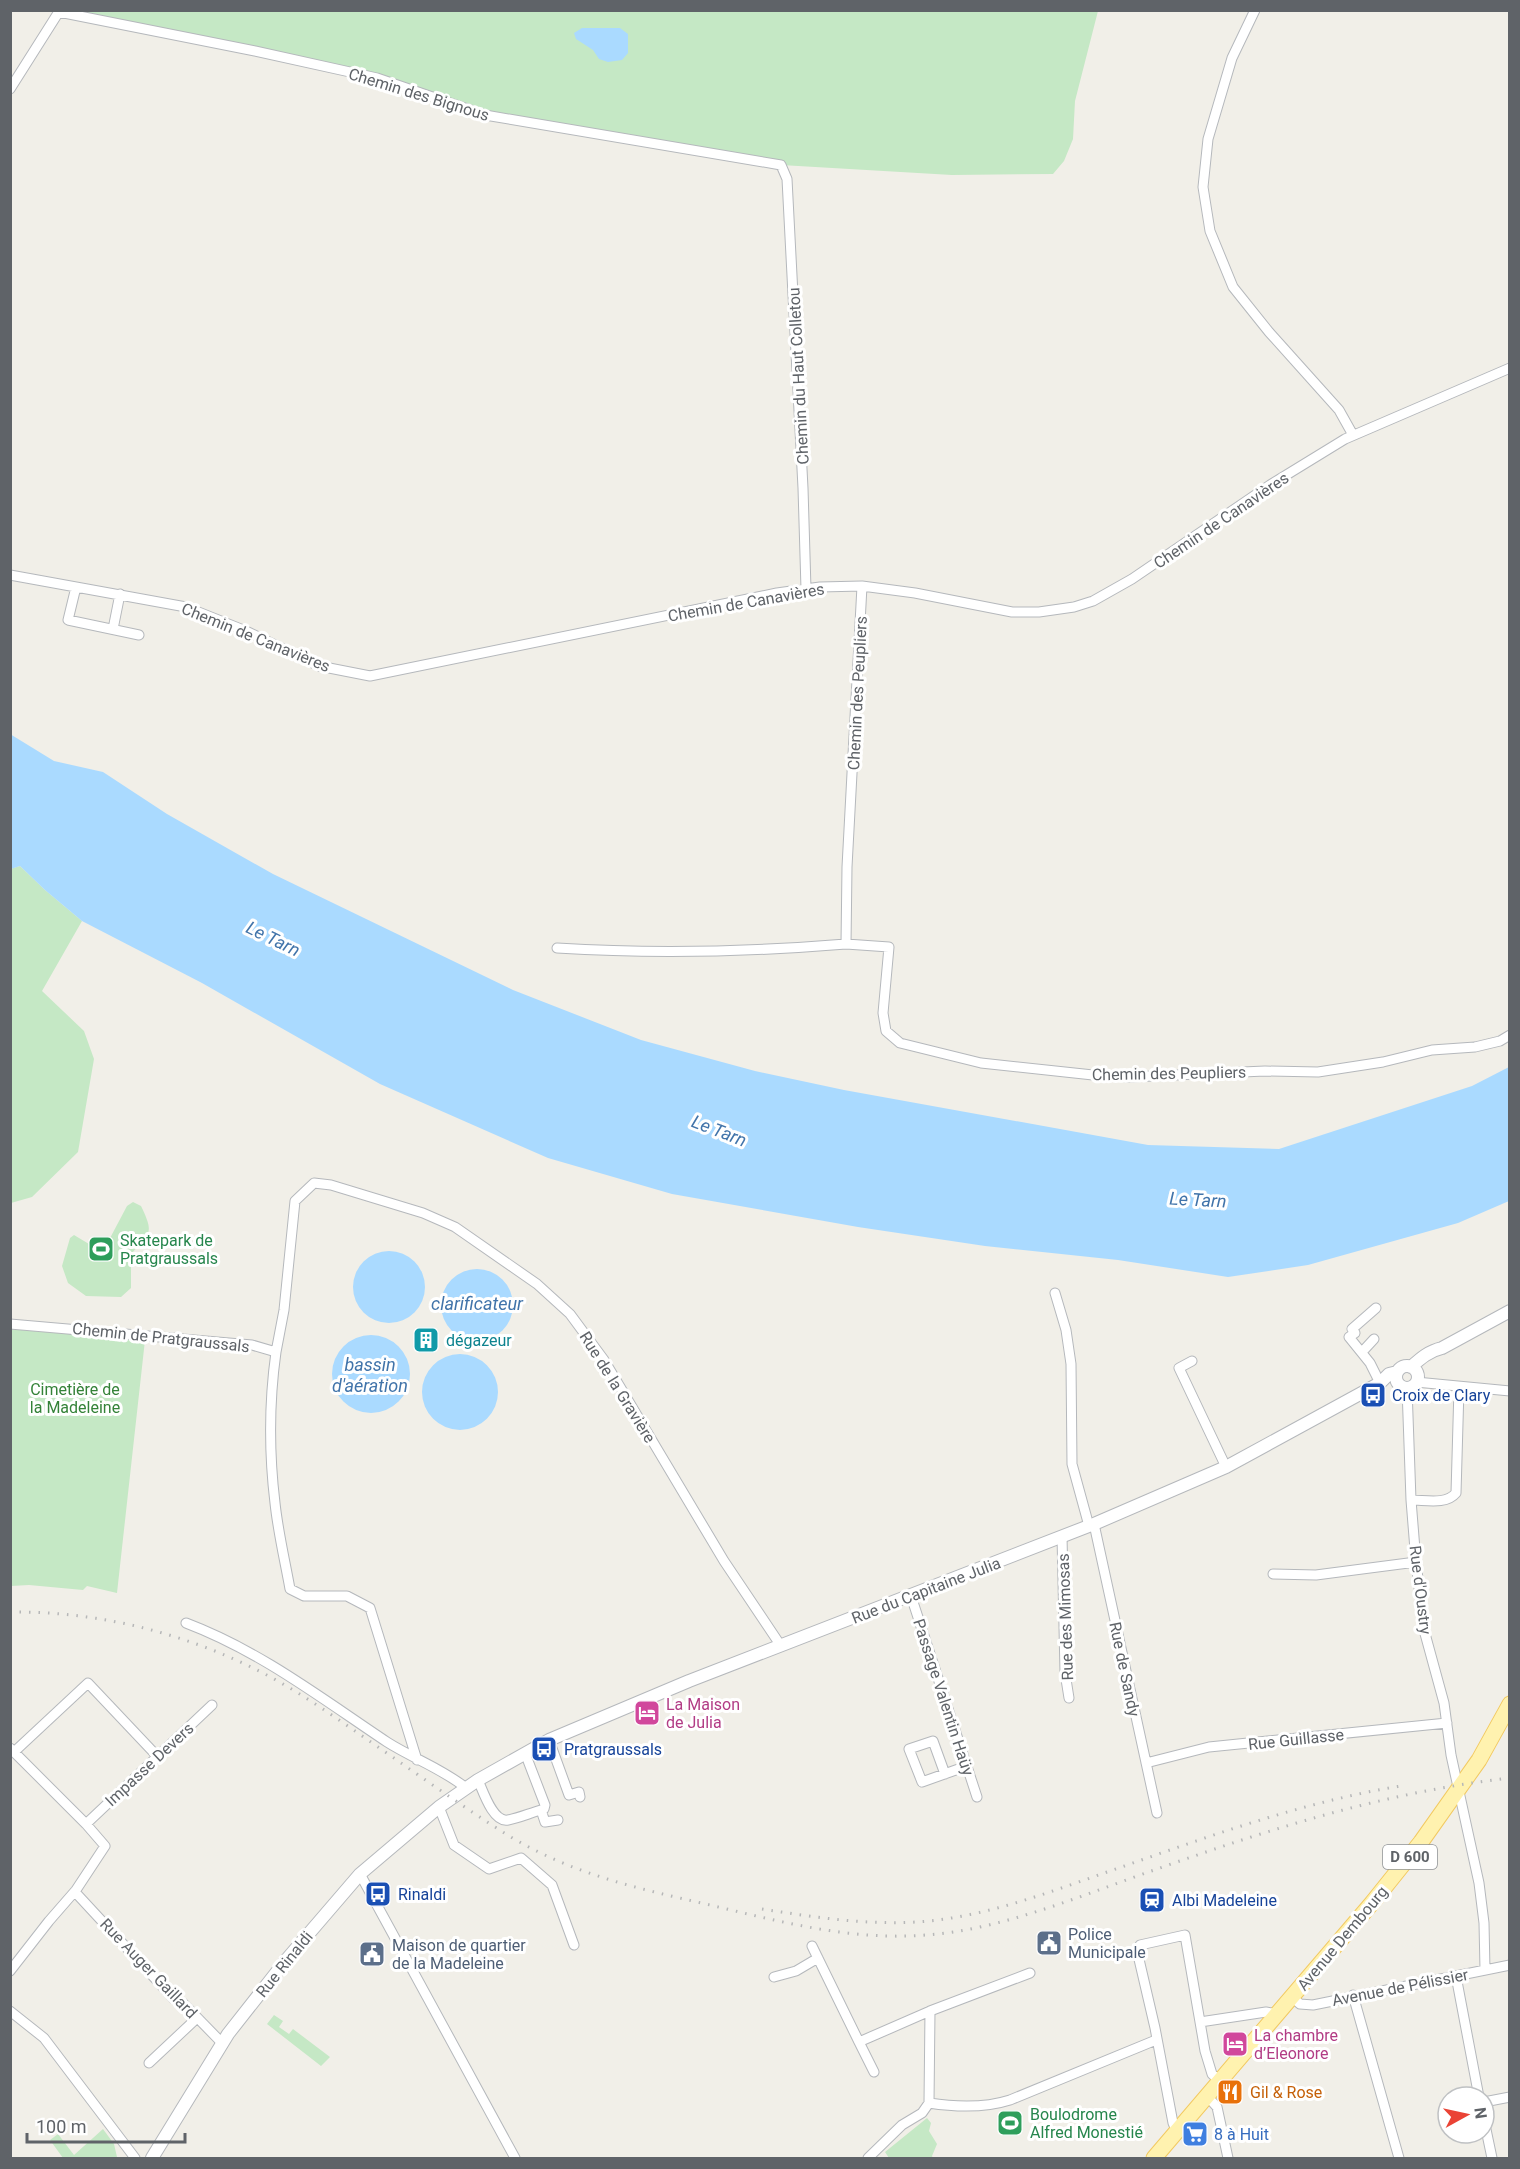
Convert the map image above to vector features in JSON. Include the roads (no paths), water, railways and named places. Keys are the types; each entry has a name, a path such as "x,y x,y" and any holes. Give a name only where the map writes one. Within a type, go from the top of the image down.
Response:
{"main road":[{"name":"Avenue Dembourg","path":"1154,2158 1421,1842 1484,1753 1509,1704"}],"street":[{"path":"1255,10 1232,58 1208,139 1203,187 1210,231 1233,287 1269,332 1339,410 1353,435"},
{"path":"10,89 60,11"},
{"name":"Chemin des Bignous","path":"60,11 376,78 485,115 782,165"},
{"name":"Chemin du Haut Colletou","path":"782,165 787,179 806,588"},
{"name":"Chemin de Canavières","path":"10,575 186,607 246,631 319,666 370,676 806,588 862,586 915,593 1012,612 1048,612 1093,601 1132,579 1270,485 1353,435 1509,368"},
{"name":"Chemin des Peupliers","path":"846,944 847,867 862,586"},
{"path":"76,587 68,620 140,634"},
{"path":"112,629 120,594"},
{"name":"Chemin des Peupliers","path":"557,948 616,952 767,951 846,944 889,947 883,1013 886,1031 900,1043 981,1063 1094,1075 1131,1077 1340,1070 1432,1050 1475,1047 1500,1041 1509,1035"},
{"name":"Rue de la Gravière","path":"276,1352 284,1310 295,1201 314,1183 331,1185 423,1213 455,1227 537,1284 570,1314 604,1360 724,1561 781,1646"},
{"name":"Rue de Sandy","path":"1055,1293 1066,1330 1071,1364 1072,1464 1091,1525 1156,1813"},
{"path":"1376,1308 1352,1329 1355,1333 1349,1337 1370,1363 1380,1383"},
{"name":"Rue du Capitaine Julia","path":"451,1798 549,1740 689,1681 1091,1525 1226,1467 1380,1383 1389,1374 1407,1377 1427,1354 1509,1311"},
{"name":"Chemin de Pratgraussals","path":"10,1324 252,1346 276,1352"},
{"path":"1362,1352 1374,1339"},
{"path":"276,1352 271,1392 270,1428 275,1503 290,1589 304,1596 347,1596 370,1608 417,1760"},
{"path":"1192,1360 1179,1368 1226,1467"},
{"path":"1407,1377 1459,1388 1509,1391"},
{"name":"Rue d'Oustry","path":"1407,1377 1411,1500 1424,1630 1444,1703 1451,1755 1479,1883 1484,1923 1485,1970"},
{"path":"1411,1500 1445,1500 1456,1493 1459,1388"},
{"name":"Rue des Mimosas","path":"1062,1536 1065,1673 1069,1698"},
{"path":"1273,1574 1316,1575 1416,1562"},
{"name":"Passage Valentin Haüy","path":"911,1596 977,1797"},
{"path":"186,1623 213,1633 267,1660 417,1760 459,1780 466,1788"},
{"path":"10,1971 75,1892 105,1846 12,1750 88,1683 158,1756"},
{"name":"Impasse Devers","path":"86,1824 212,1705"},
{"name":"Rue Guillasse","path":"1146,1763 1209,1748 1447,1723"},
{"path":"549,1740 569,1795 579,1792 580,1797"},
{"path":"945,1774 933,1741 909,1749 922,1782 945,1774 966,1766"},
{"path":"478,1780 494,1814 500,1819 506,1821 544,1809 545,1805 525,1753"},
{"name":"Rue Rinaldi","path":"153,2158 228,2034 286,1959 360,1874 451,1798"},
{"path":"439,1806 454,1845 489,1869 521,1858 552,1885 574,1945"},
{"path":"541,1810 545,1822 558,1820"},
{"path":"360,1874 515,2158"},
{"name":"Rue Auger Gaillard","path":"75,1892 174,1999 183,2003 223,2044"},
{"path":"1177,2132 1173,2123 1138,1955 1140,1945 1185,1935 1205,2051 1212,2074 1220,2081"},
{"path":"812,1946 874,2072"},
{"path":"774,1977 796,1971 818,1958"},
{"name":"Avenue de Pélissier","path":"1292,1997 1300,2004 1313,2005 1509,1965"},
{"path":"859,2042 930,2011 1030,1973"},
{"path":"1456,1976 1477,2085"},
{"path":"1353,1995 1399,2158"},
{"path":"10,2011 44,2038 135,2158"},
{"path":"868,2158 902,2125 922,2113 929,2103 930,2011"},
{"path":"1200,2022 1266,2012 1278,2014"},
{"path":"149,2064 197,2018"},
{"path":"929,2103 995,2105 1156,2040"},
{"path":"1207,2096 1217,2107 1228,2158"}],"water":[{"path":"582,28 620,28 628,34 628,53 622,60 608,62 599,59 593,50 576,39 574,33"},
{"name":"Le Tarn","path":"10,734 54,761 103,772 167,814 273,874 513,990 641,1040 755,1071 844,1090 1148,1145 1279,1149 1472,1086 1509,1067 1509,1201 1458,1223 1308,1265 1228,1277 1118,1260 985,1246 858,1227 672,1194 548,1158 380,1084 202,983 82,921 20,866 11,869"},
{"name":"clarificateur","path":"382,1251 396,1251 415,1261 425,1280 425,1294 415,1313 396,1323 382,1323 363,1313 353,1294 353,1280 363,1261"},
{"name":"clarificateur","path":"484,1269 503,1279 511,1291 513,1305 511,1319 503,1331 491,1339 470,1341 451,1331 443,1319 441,1298 451,1279 463,1271"},
{"name":"bassin d'aération","path":"371,1335 386,1338 399,1346 407,1359 410,1374 407,1389 399,1402 386,1410 371,1413 356,1410 343,1402 335,1389 332,1374 335,1359 343,1346 356,1338"},
{"name":"bassin d'aération","path":"460,1354 474,1357 487,1365 495,1378 498,1392 495,1406 487,1419 474,1427 460,1430 446,1427 433,1419 425,1406 422,1392 425,1378 433,1365 446,1357"}],"railway":[{"path":"10,1612 75,1615 108,1620 202,1646 232,1658 288,1687 509,1836 558,1861 606,1879 657,1893 790,1924 844,1933 926,1935 984,1926 1043,1910 1200,1854 1331,1813 1419,1792 1510,1778"},
{"path":"762,1909 858,1921 897,1923 941,1920 991,1910 1040,1895 1291,1811 1401,1786"}],"place":[{"name":"Skatepark de Pratgraussals","path":"101,1249"},
{"name":"dégazeur","path":"426,1340"},
{"name":"Croix de Clary","path":"1373,1395"},
{"name":"La Maison de Julia","path":"647,1713"},
{"name":"Pratgraussals","path":"544,1749"},
{"name":"Rinaldi","path":"378,1894"},
{"name":"Albi Madeleine","path":"1152,1900"},
{"name":"Police Municipale","path":"1049,1943"},
{"name":"Maison de quartier de la Madeleine","path":"372,1954"},
{"name":"La chambre d’Eleonore","path":"1235,2044"},
{"name":"Gil & Rose","path":"1230,2092"},
{"name":"Boulodrome Alfred Monestié","path":"1010,2123"},
{"name":"8 à Huit","path":"1195,2134"}],"park label":[{"name":"Cimetière de la Madeleine","path":"75,1398"}]}
